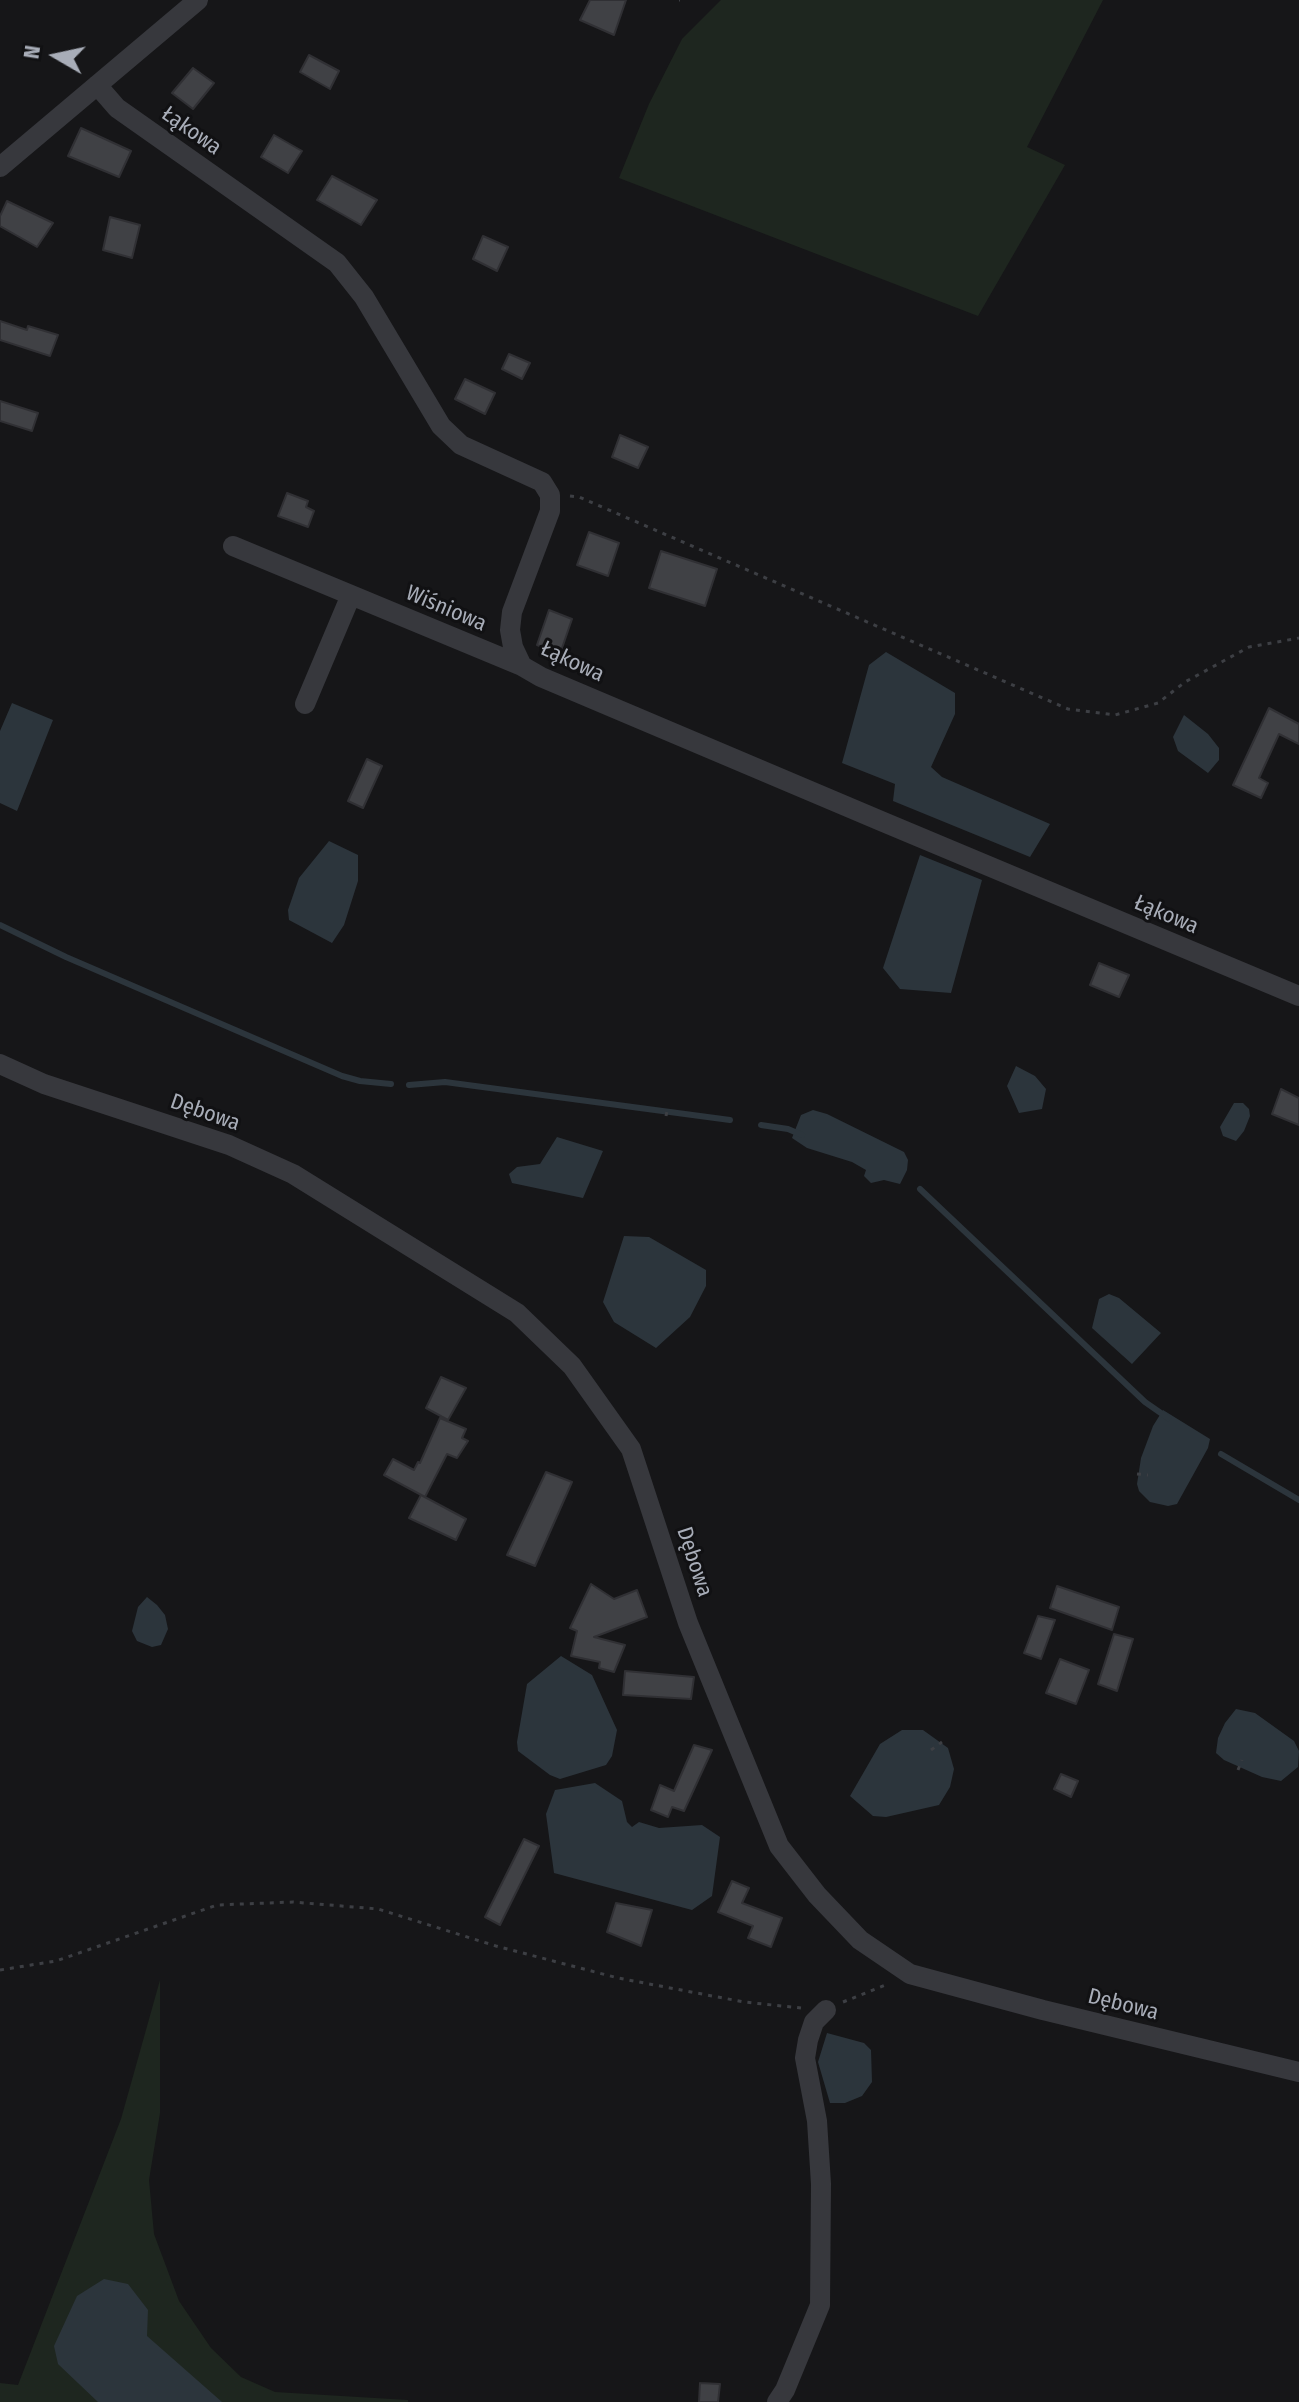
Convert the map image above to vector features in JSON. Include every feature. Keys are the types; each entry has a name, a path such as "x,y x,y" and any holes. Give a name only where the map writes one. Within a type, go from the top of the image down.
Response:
{"street":[{"path":"0,167 198,0"},
{"name":"Łąkowa","path":"97,85 117,108 337,263 364,297 441,426 461,445 542,482 550,495 550,511 512,612 510,630 522,666 541,677 1299,996"},
{"name":"Wiśniowa","path":"233,546 522,666"},
{"path":"305,704 351,595"},
{"name":"Dębowa","path":"0,1064 44,1084 229,1145 293,1174 517,1313 572,1366 631,1449 688,1623 779,1846 817,1895 860,1940 910,1974 1299,2072"},
{"path":"777,2402 785,2390 820,2305 821,2184 817,2121 805,2058 814,2022 826,2010"}],"path":[{"path":"550,495 579,497 1068,709 1115,715 1158,703 1185,682 1249,647 1299,638"},
{"path":"666,1116 668,1107"},
{"path":"1137,1474 1148,1475"},
{"path":"931,1750 942,1742"},
{"path":"1238,1770 1242,1760"},
{"path":"0,1970 56,1961 217,1905 293,1902 378,1909 496,1946 618,1978 744,2002 826,2010 910,1974"}],"shaded area":[{"path":"721,0 1103,0 1027,147 1065,165 978,316 619,178 649,104 682,39"},
{"path":"886,652 955,693 955,714 931,767 942,777 1050,824 1030,857 893,801 895,784 842,763 869,665"},
{"path":"12,703 53,720 17,811 0,803 0,731"},
{"path":"1184,715 1208,734 1219,748 1219,760 1208,773 1178,751 1173,737"},
{"path":"329,841 358,855 358,881 344,925 332,943 289,920 288,910 299,878"},
{"path":"920,855 982,880 951,993 900,989 883,968"},
{"path":"1016,1066 1035,1076 1046,1089 1042,1109 1019,1113 1007,1086"},
{"path":"1234,1103 1243,1103 1249,1109 1250,1116 1236,1141 1223,1136 1220,1127"},
{"path":"813,1110 904,1152 908,1160 907,1170 900,1184 884,1180 871,1183 864,1176 866,1170 852,1162 807,1148 792,1138 801,1115"},
{"path":"557,1137 603,1151 583,1198 512,1183 509,1174 517,1167 540,1164"},
{"path":"624,1236 649,1237 706,1270 706,1286 690,1317 656,1348 614,1322 603,1302"},
{"path":"1109,1294 1119,1298 1161,1333 1132,1364 1092,1328 1099,1299"},
{"path":"1163,1410 1210,1439 1177,1504 1168,1506 1150,1502 1139,1491 1137,1484 1141,1458 1153,1426"},
{"path":"147,1597 165,1615 168,1629 161,1645 152,1647 137,1641 132,1631 138,1607"},
{"path":"561,1656 592,1675 617,1730 612,1756 606,1765 560,1779 518,1751 517,1742 527,1684"},
{"path":"1236,1709 1255,1713 1294,1741 1299,1751 1298,1767 1281,1781 1262,1777 1224,1760 1216,1753 1218,1738"},
{"path":"902,1730 923,1730 948,1748 954,1769 950,1787 939,1805 886,1817 873,1816 850,1796 880,1744"},
{"path":"595,1783 622,1801 627,1822 632,1827 639,1822 659,1828 702,1825 720,1837 712,1896 692,1910 554,1873 546,1814 555,1790"},
{"path":"160,1980 160,2113 149,2180 154,2234 179,2301 211,2348 241,2377 275,2392 408,2402 0,2402 0,2383 18,2385 121,2119"},
{"path":"827,2033 864,2043 871,2050 872,2082 862,2096 845,2103 830,2103 818,2062"},
{"path":"104,2279 128,2284 148,2310 147,2336 222,2402 98,2402 58,2364 54,2346 77,2296"}],"building":[{"path":"590,0 626,0 614,35 580,20"},
{"path":"309,55 339,71 330,89 300,72"},
{"path":"193,68 214,83 193,109 172,93"},
{"path":"81,128 131,151 119,177 68,156"},
{"path":"274,135 302,151 288,173 261,157"},
{"path":"332,176 377,200 361,225 317,200"},
{"path":"7,201 53,223 37,247 0,226 0,216"},
{"path":"110,217 140,225 132,258 103,250"},
{"path":"483,236 508,247 497,271 473,259"},
{"path":"0,321 27,330 28,326 58,335 50,356 0,340"},
{"path":"509,354 530,363 522,379 502,369"},
{"path":"465,379 495,393 485,414 455,399"},
{"path":"0,401 38,413 32,431 0,421"},
{"path":"620,435 648,447 638,468 612,457"},
{"path":"287,493 308,501 306,507 314,511 308,527 278,516"},
{"path":"589,532 619,543 608,576 577,565"},
{"path":"661,551 717,569 705,606 649,588"},
{"path":"549,610 572,619 560,654 537,645"},
{"path":"1269,708 1299,724 1299,744 1279,734 1259,778 1268,783 1261,798 1233,785"},
{"path":"367,759 382,766 363,808 348,801"},
{"path":"1099,963 1129,975 1119,997 1090,985"},
{"path":"1281,1089 1299,1098 1299,1125 1272,1114"},
{"path":"441,1377 466,1388 448,1420 426,1408"},
{"path":"440,1418 466,1429 462,1438 468,1441 457,1458 447,1454 425,1497 384,1475 393,1459 414,1470"},
{"path":"546,1472 572,1482 535,1566 507,1555"},
{"path":"421,1495 466,1519 456,1540 409,1518"},
{"path":"591,1584 614,1599 637,1590 647,1617 594,1637 625,1645 614,1672 599,1668 600,1662 571,1656 577,1631 570,1628"},
{"path":"1057,1586 1119,1607 1112,1630 1050,1608"},
{"path":"1038,1616 1055,1620 1041,1659 1024,1653"},
{"path":"1114,1634 1133,1639 1117,1691 1098,1684"},
{"path":"1060,1659 1089,1670 1076,1704 1046,1693"},
{"path":"625,1671 694,1677 691,1699 623,1695"},
{"path":"694,1745 712,1750 684,1811 672,1807 668,1817 651,1810 660,1785 674,1791"},
{"path":"1061,1774 1078,1781 1071,1797 1054,1789"},
{"path":"524,1839 539,1846 500,1925 485,1917"},
{"path":"732,1881 749,1888 742,1903 782,1918 771,1947 748,1938 753,1926 718,1912"},
{"path":"616,1903 652,1910 641,1946 607,1932"},
{"path":"700,2383 720,2384 718,2402 699,2402"}],"waterway":[{"path":"0,925 66,957 342,1076 391,1084"},
{"path":"409,1085 445,1082 730,1120"},
{"path":"761,1125 788,1129 802,1135"},
{"path":"920,1189 1145,1402 1168,1418"},
{"path":"1221,1454 1299,1500"}]}
